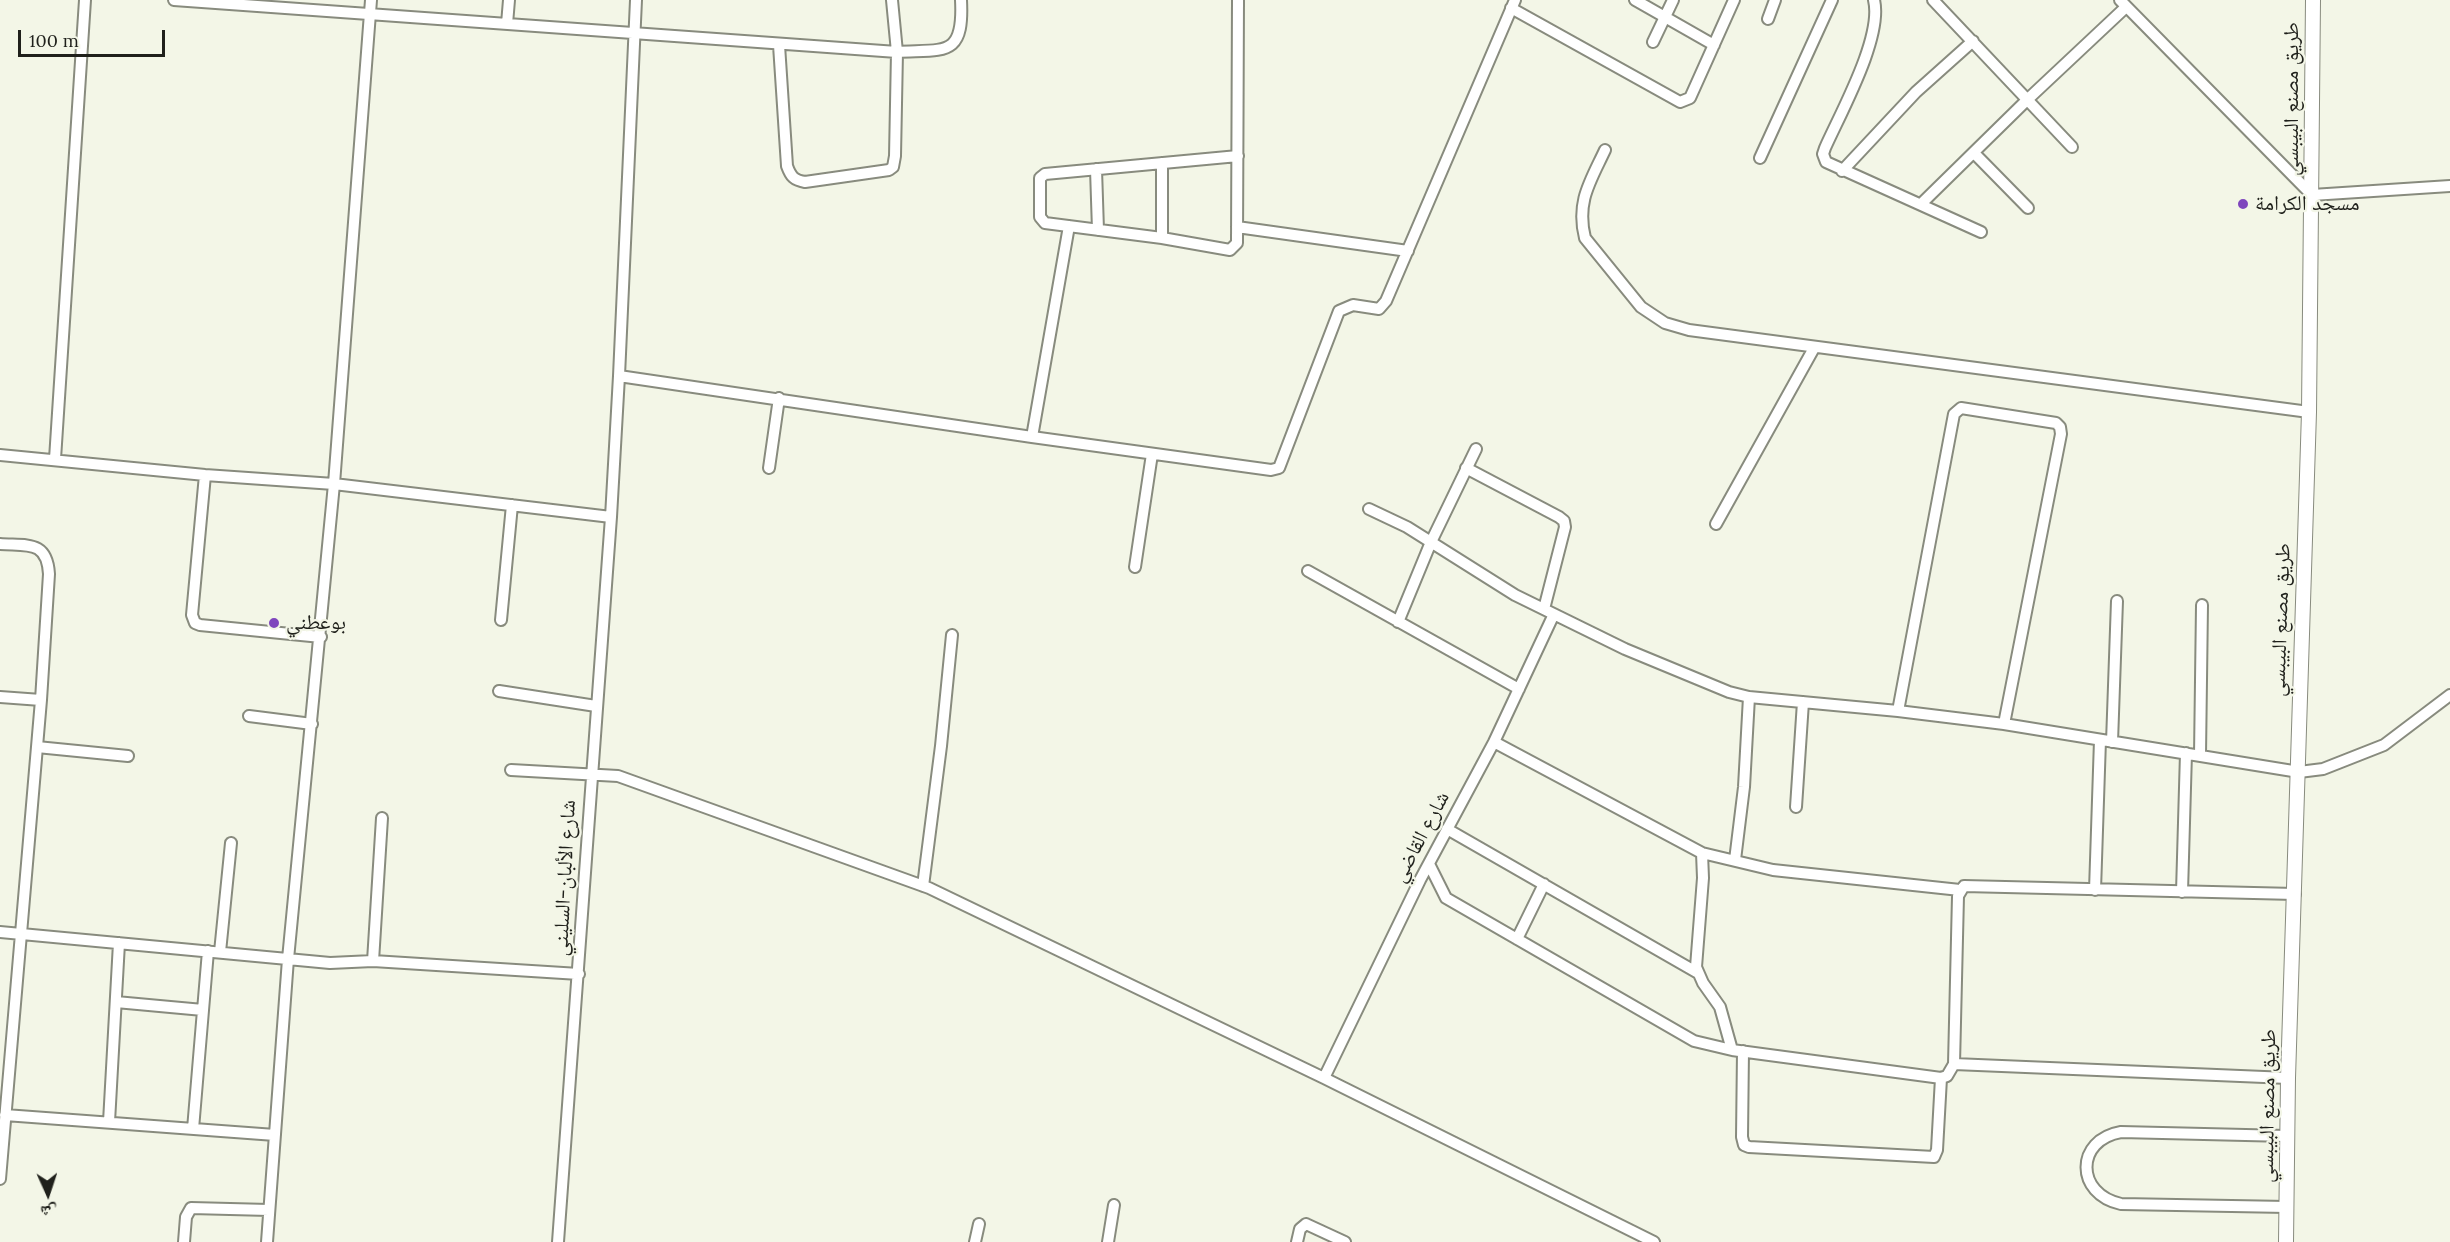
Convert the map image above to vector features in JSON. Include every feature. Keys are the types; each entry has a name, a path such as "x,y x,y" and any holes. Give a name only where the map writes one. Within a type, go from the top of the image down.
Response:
{"main road":[{"name":"طريق مصنع البيبسي","path":"2286,1242 2288,1078 2309,412 2313,0"}],"street":[{"path":"55,459 85,0"},
{"path":"174,0 897,52 939,50 951,46 957,41 960,31 961,0"},
{"path":"267,1242 288,959 334,484 371,0"},
{"path":"507,24 509,0"},
{"name":"شارع الألبان-السليني","path":"558,1242 611,517 636,0"},
{"path":"779,45 787,166 790,176 796,181 805,182 889,170 893,167 895,156 897,52 892,0"},
{"path":"1238,0 1238,156 1237,227 1236,243 1230,250 1162,238 1045,223 1040,217 1040,178 1045,174 1238,156"},
{"path":"1635,0 1714,45"},
{"path":"1653,42 1673,0"},
{"path":"619,376 779,398 1032,438 1271,470 1278,468 1339,311 1353,306 1375,309 1383,307 1513,4 1680,102 1690,98 1734,0"},
{"path":"1767,19 1775,0"},
{"path":"1760,158 1832,0"},
{"path":"1874,0 1876,14 1869,47 1823,154 1826,162 1981,232"},
{"path":"1933,0 2072,147"},
{"path":"1921,204 2123,3 2312,195 2450,186"},
{"path":"1842,171 1916,92 1973,41"},
{"path":"1605,150 1583,198 1582,226 1585,238 1641,307 1665,323 1689,330 1814,348 2309,412"},
{"path":"1974,153 2028,208"},
{"path":"1162,163 1162,238"},
{"path":"1096,170 1098,230"},
{"path":"1032,438 1069,226"},
{"path":"1237,227 1408,251"},
{"path":"1716,524 1814,348"},
{"path":"769,468 779,398"},
{"path":"1899,711 1954,414 1961,408 2056,423 2060,427 2061,434 2004,724"},
{"path":"1398,622 1431,542 1476,448"},
{"path":"1135,567 1152,454"},
{"path":"0,455 205,475 334,484 611,517"},
{"path":"1466,468 1559,516 1564,521 1565,527 1544,609"},
{"path":"205,475 192,615 195,623 321,636"},
{"path":"501,620 512,506"},
{"path":"1369,509 1407,527 1515,595 1625,650 1691,678 1734,694 1749,697 1899,711 2004,724 2299,772 2323,769 2384,745 2450,695"},
{"path":"0,544 34,547 43,551 48,561 37,747 3,1088 5,1115 0,1179"},
{"path":"1308,571 1519,689"},
{"path":"2095,890 2117,601"},
{"path":"2200,755 2202,605"},
{"name":"شارع القاضي","path":"1324,1078 1428,864 1494,742 1554,614"},
{"path":"923,886 952,635"},
{"path":"499,691 596,706"},
{"path":"0,697 41,700"},
{"path":"1735,860 1744,787 1749,697"},
{"path":"1796,807 1803,702"},
{"path":"249,716 312,724"},
{"path":"1494,742 1702,853 1773,870 1960,890 1971,885 2295,894"},
{"path":"37,747 128,756"},
{"path":"2182,892 2186,753"},
{"path":"511,770 618,776 923,886 1324,1078 1653,1242"},
{"path":"373,961 382,818"},
{"path":"1447,829 1698,973 1720,1007 1732,1050"},
{"path":"220,952 231,843"},
{"path":"1698,973 1702,853"},
{"path":"1428,864 1446,898 1694,1041 1732,1050 1941,1078 1947,1076 1954,1064 1960,890"},
{"path":"1517,939 1544,884"},
{"path":"0,932 330,963 373,961 579,974"},
{"path":"109,1122 119,943"},
{"path":"193,1129 208,951"},
{"path":"116,1002 203,1010"},
{"path":"1743,1051 1742,1137 1744,1145 1749,1147 1934,1157 1937,1150 1941,1078"},
{"path":"1954,1064 2288,1078"},
{"path":"5,1115 275,1135"},
{"path":"2287,1136 2121,1132 2108,1134 2096,1141 2089,1152 2087,1167 2087,1180 2095,1193 2108,1201 2121,1204 2287,1208"},
{"path":"1108,1242 1114,1205"},
{"path":"184,1242 186,1217 191,1208 269,1210"},
{"path":"975,1242 979,1224"},
{"path":"1297,1242 1300,1229 1306,1224"},
{"path":"1302,1242 1306,1224"},
{"path":"1306,1224 1345,1242"}],"place":[{"name":"مسجد الكرامة","path":"2243,204"},
{"name":"بوعطني","path":"274,623"}]}
